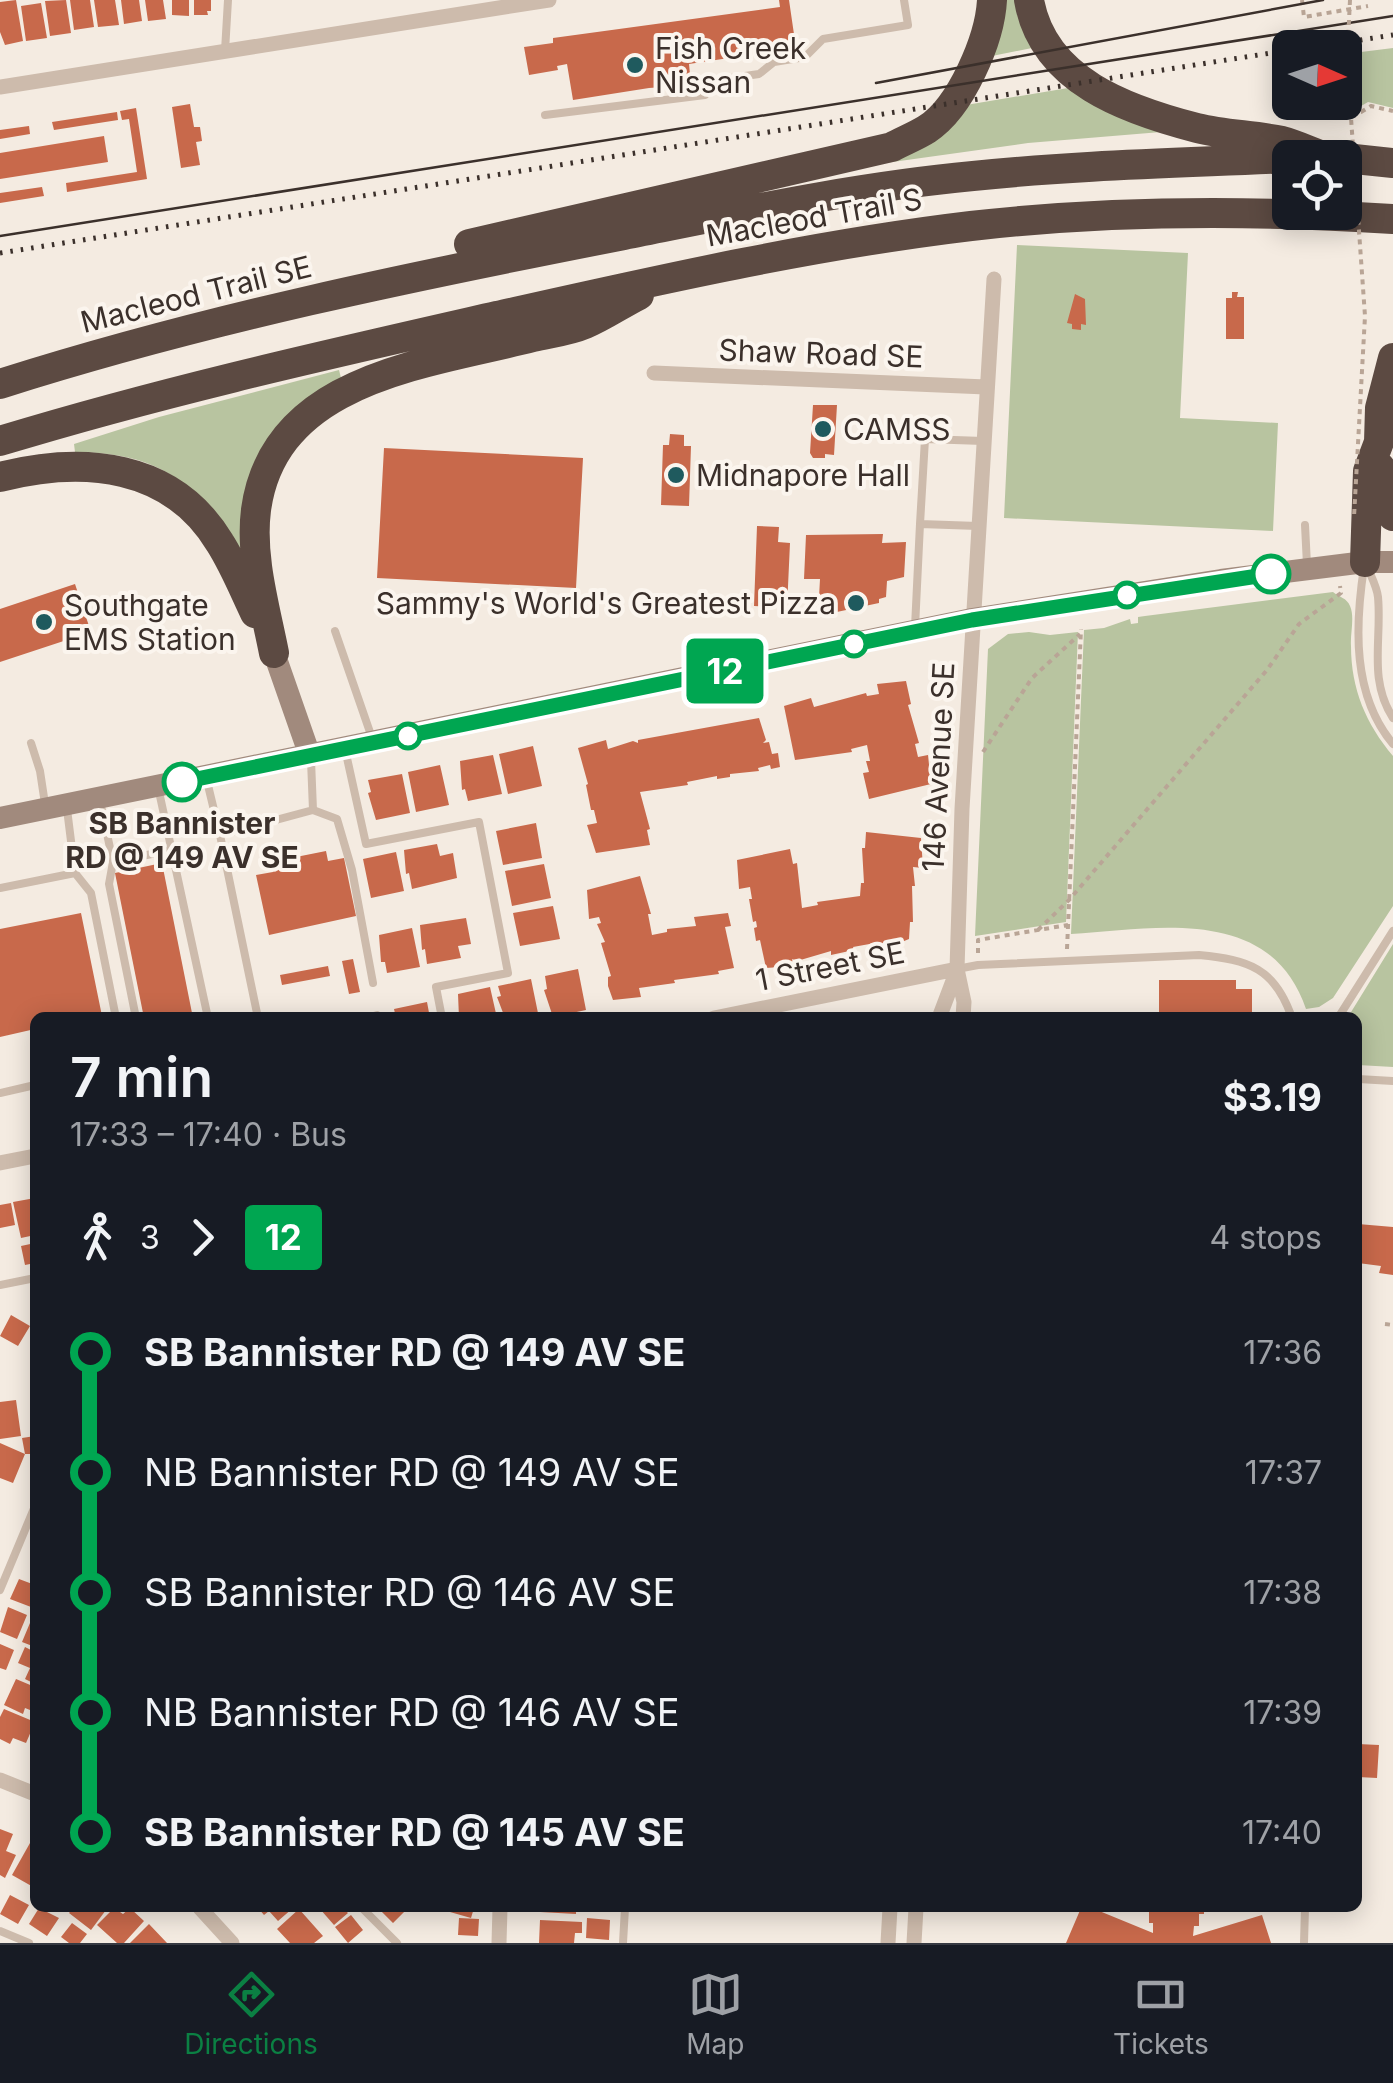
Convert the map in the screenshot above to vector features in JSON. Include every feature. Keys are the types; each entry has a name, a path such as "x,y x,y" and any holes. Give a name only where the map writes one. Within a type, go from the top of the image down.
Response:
{"highway":[{"path":"410,276 442,250 892,147 930,127 965,84 984,44 992,0"},
{"path":"1028,0 1049,50 1081,82 1106,96 1199,129 1272,140"},
{"name":"Macleod Trail S","path":"410,276 760,206 911,182 1040,170 1272,159"},
{"path":"1362,160 1393,163"},
{"name":"Macleod Trail S","path":"0,441 257,370 672,277 836,246 1038,220 1207,213 1393,219"},
{"name":"Macleod Trail SE","path":"0,384 110,349 410,276"},
{"path":"274,653 258,570 256,511 274,452 299,421 331,398 380,378 584,325 672,277"},
{"path":"1393,358 1380,408 1380,492 1393,516"},
{"path":"1379,562 1368,471 1380,442"},
{"path":"0,477 67,467 102,467 136,474 167,488 196,511 221,544 274,653"}],"street":[{"path":"0,87 495,4 549,0"},
{"name":"146 Avenue SE","path":"957,969 972,620 994,279"},
{"name":"Shaw Road SE","path":"654,373 986,387"},
{"path":"0,818 972,620 1379,562"},
{"path":"274,653 310,756"},
{"path":"942,1012 957,969"},
{"path":"957,969 963,1012"},
{"name":"1 Street SE","path":"744,1012 957,969"},
{"path":"0,1163 30,1157"},
{"path":"0,1780 30,1792"},
{"path":"204,1912 232,1943"},
{"path":"499,1943 500,1912"},
{"path":"888,1943 890,1912"},
{"path":"914,1943 916,1912"}],"lane":[{"path":"225,51 228,0"},
{"path":"544,116 704,95 703,82 759,74 774,62 805,57 823,38 908,25 904,0"},
{"path":"914,631 925,439 983,441"},
{"path":"920,524 978,526"},
{"path":"1305,525 1308,570"},
{"path":"1379,562 1376,658 1385,706 1393,718"},
{"path":"1379,562 1359,600 1360,664 1375,718 1393,744"},
{"path":"335,631 374,742"},
{"path":"32,743 56,806 75,873 90,893 115,1012"},
{"path":"345,749 366,844 479,822 508,974 436,987 441,1012"},
{"path":"310,756 312,810"},
{"path":"206,777 257,1012"},
{"path":"158,787 207,1012"},
{"path":"99,798 112,862 109,884 135,1012"},
{"path":"220,835 312,810 337,819 352,870 373,983"},
{"path":"112,862 171,850"},
{"path":"0,888 75,873"},
{"path":"1342,1012 1393,931"},
{"path":"957,969 978,964 1199,955 1233,960 1272,977 1289,1012"},
{"path":"1362,1079 1393,1081"},
{"path":"0,1093 30,1086"},
{"path":"0,1285 30,1281"},
{"path":"0,1590 30,1518"},
{"path":"366,1912 397,1943"},
{"path":"623,1943 624,1912"},
{"path":"1304,1943 1306,1912"},
{"path":"0,1931 29,1943"}],"path":[{"path":"1302,0 1304,16 1368,6"},
{"path":"1349,30 1350,0"},
{"path":"1362,109 1371,106 1393,110"},
{"path":"1351,120 1365,316 1354,518"},
{"path":"1038,930 1069,900 1266,670 1298,624 1341,593"},
{"path":"983,752 1032,678 1080,631 1067,961"},
{"path":"1385,1324 1393,1325"}],"green space":[{"path":"1000,0 1018,0 1037,47 987,57"},
{"path":"1393,48 1393,108 1368,102 1362,106 1362,52"},
{"path":"1074,87 1161,132 1028,143 871,165 960,106"},
{"path":"1017,245 1188,253 1180,418 1278,423 1273,531 1004,518"},
{"path":"339,370 341,378 286,417 246,546 238,548 205,504 171,475 130,458 75,452 74,444 159,417"},
{"path":"1333,592 1347,601 1351,610 1352,662 1362,705 1393,756 1393,906 1333,998 1319,1007 1306,1009 1289,976 1267,953 1239,938 1208,930 1139,929 1071,934 1084,630 1130,619 1131,624 1138,623 1138,617"},
{"path":"1078,632 1066,922 975,936 988,649 1008,634"},
{"path":"1393,944 1393,1067 1362,1065 1362,1012 1351,1012"}],"building":[{"path":"16,0 23,41 5,45 0,32 0,2"},
{"path":"66,0 71,33 50,36 45,1"},
{"path":"70,0 90,0 94,27 74,30"},
{"path":"94,0 115,0 119,25 98,27"},
{"path":"121,0 139,0 142,21 124,24"},
{"path":"145,0 163,0 166,19 148,21"},
{"path":"172,0 189,0 189,16 172,15"},
{"path":"194,0 211,0 208,15 194,15"},
{"path":"779,0 789,0 796,48 689,64 691,85 573,100 567,64 557,66 558,70 529,75 524,47 553,43 553,38 780,7"},
{"path":"41,3 47,38 26,41 21,6"},
{"path":"190,104 194,127 200,127 202,141 196,142 200,165 181,168 172,107"},
{"path":"136,108 147,179 67,192 66,183 137,172 129,119 122,120 120,111"},
{"path":"117,112 118,120 54,130 52,122"},
{"path":"29,126 30,134 0,139 0,130"},
{"path":"104,136 108,162 0,179 0,153"},
{"path":"42,187 44,196 0,203 0,193"},
{"path":"1232,292 1244,297 1244,339 1226,339 1226,298 1232,298"},
{"path":"1075,294 1085,299 1086,325 1081,324 1081,330 1072,329 1072,324 1067,323"},
{"name":"CAMSS","path":"813,405 837,405 834,455 825,454 825,458 813,458 810,453"},
{"name":"Midnapore Hall","path":"670,434 684,435 684,446 691,446 689,506 661,505 663,445 669,445"},
{"path":"384,448 583,458 576,588 377,578"},
{"path":"757,526 779,527 778,542 790,543 787,608 754,606"},
{"path":"883,534 882,543 906,542 904,577 887,581 886,597 879,599 879,603 818,616 820,579 804,579 806,535"},
{"name":"Southgate EMS Station","path":"75,584 91,632 0,662 0,609"},
{"path":"906,681 919,743 915,744 918,757 928,755 931,784 869,799 863,773 869,772 867,745 851,749 852,752 795,760 784,706 811,698 814,707 866,693 879,694 877,684"},
{"path":"759,718 766,740 763,743 769,742 772,754 778,753 780,767 771,769 770,765 758,768 759,771 640,792 650,845 596,853 587,825 597,823 578,748 606,740 608,749"},
{"path":"533,746 542,786 508,794 499,754"},
{"path":"493,755 502,794 468,801 465,789 462,790 460,761"},
{"path":"440,765 449,805 416,812 408,772"},
{"path":"402,774 410,813 376,820 368,780"},
{"path":"536,823 542,858 503,865 496,831"},
{"path":"866,832 921,838 923,868 913,867 913,922 909,939 897,944 853,947 854,950 831,955 831,951 792,959 794,966 766,968 760,940 756,941 750,887 739,889 737,860 790,849 793,864 797,863 802,908 860,896"},
{"path":"437,844 440,856 453,853 457,878 412,889 404,850"},
{"path":"326,851 328,861 344,858 356,916 269,935 256,875 273,872 271,862"},
{"path":"396,852 404,891 371,898 363,859"},
{"path":"162,863 192,1012 143,1012 115,873"},
{"path":"544,864 551,898 512,906 505,871"},
{"path":"640,876 651,914 652,935 696,926 694,917 728,913 731,926 725,927 734,968 639,988 641,997 613,1000 601,943 605,942 597,924 601,923 599,917 589,919 587,890"},
{"path":"553,906 560,939 520,946 513,913"},
{"path":"81,913 101,1012 30,1012 30,1030 0,1037 0,929"},
{"path":"466,918 471,944 458,946 461,958 427,964 420,925"},
{"path":"412,928 420,967 387,973 385,962 381,962 379,935"},
{"path":"353,959 360,992 349,994 342,961"},
{"path":"328,966 330,976 282,985 280,975"},
{"path":"578,969 586,1010 551,1012 544,990 545,976"},
{"path":"531,979 538,1012 503,1012 498,986"},
{"path":"1159,980 1236,980 1236,989 1252,989 1252,1012 1159,1012"},
{"path":"490,987 496,1012 459,1012 458,994"},
{"path":"427,1002 429,1012 395,1012 394,1009"},
{"path":"30,1199 30,1236 21,1238 13,1202"},
{"path":"11,1203 15,1225 0,1228 0,1205"},
{"path":"1362,1224 1393,1227 1393,1275 1379,1273 1381,1266 1362,1264"},
{"path":"30,1244 30,1264 25,1265 21,1246"},
{"path":"11,1315 30,1326 18,1346 0,1336"},
{"path":"16,1400 21,1436 0,1439 0,1402"},
{"path":"30,1437 30,1454 25,1454 22,1438"},
{"path":"0,1443 25,1454 13,1483 0,1478"},
{"path":"19,1579 30,1583 30,1607 10,1599"},
{"path":"8,1607 27,1615 17,1639 0,1632"},
{"path":"30,1623 30,1645 22,1642"},
{"path":"0,1644 14,1650 6,1670 0,1668"},
{"path":"25,1647 30,1650 30,1668 18,1663"},
{"path":"16,1679 30,1685 30,1710 25,1708 23,1714 4,1705"},
{"path":"4,1709 30,1720 26,1743 13,1738 10,1744 0,1739"},
{"path":"1362,1744 1379,1745 1377,1778 1362,1777"},
{"path":"0,1829 13,1834 6,1851 16,1855 5,1878 0,1875"},
{"path":"30,1843 30,1885 12,1875"},
{"path":"10,1895 29,1905 18,1924 0,1914"},
{"path":"36,1912 59,1918 47,1936 29,1924"},
{"path":"70,1912 104,1912 91,1930"},
{"path":"110,1912 134,1912 144,1921 124,1943 117,1943 97,1925"},
{"path":"270,1912 288,1912 278,1921"},
{"path":"296,1912 302,1912 323,1936 314,1943 290,1943 277,1929"},
{"path":"323,1912 348,1913 334,1925"},
{"path":"382,1912 404,1912 393,1923"},
{"path":"450,1912 473,1912 471,1918"},
{"path":"1079,1912 1102,1912 1153,1933 1149,1912 1204,1912 1199,1914 1199,1926 1194,1926 1193,1936 1262,1915 1271,1943 1066,1943"},
{"path":"351,1915 363,1930 348,1943 335,1927"},
{"path":"459,1918 479,1919 478,1936 458,1935"},
{"path":"587,1918 610,1920 609,1940 586,1938"},
{"path":"540,1920 582,1922 582,1933 575,1933 574,1943 539,1943"},
{"path":"72,1923 87,1934 80,1943 69,1943 61,1937"},
{"path":"149,1924 167,1943 130,1943"}],"tram line":[{"path":"876,83 1323,0"},
{"path":"0,236 1393,16"}],"railway":[{"path":"1362,40 1393,35"},
{"path":"0,253 1272,53"}],"bus line":[{"name":"12","path":"182,782 972,620 1271,574"}],"place":[{"name":"Fish Creek Nissan","path":"635,65"},
{"name":"CAMSS","path":"823,429"},
{"name":"Midnapore Hall","path":"676,475"},
{"name":"Sammy's World's Greatest Pizza","path":"856,603"},
{"name":"Southgate EMS Station","path":"44,622"},
{"name":"SB Bannister RD @ 149 AV SE","path":"182,782"}]}
